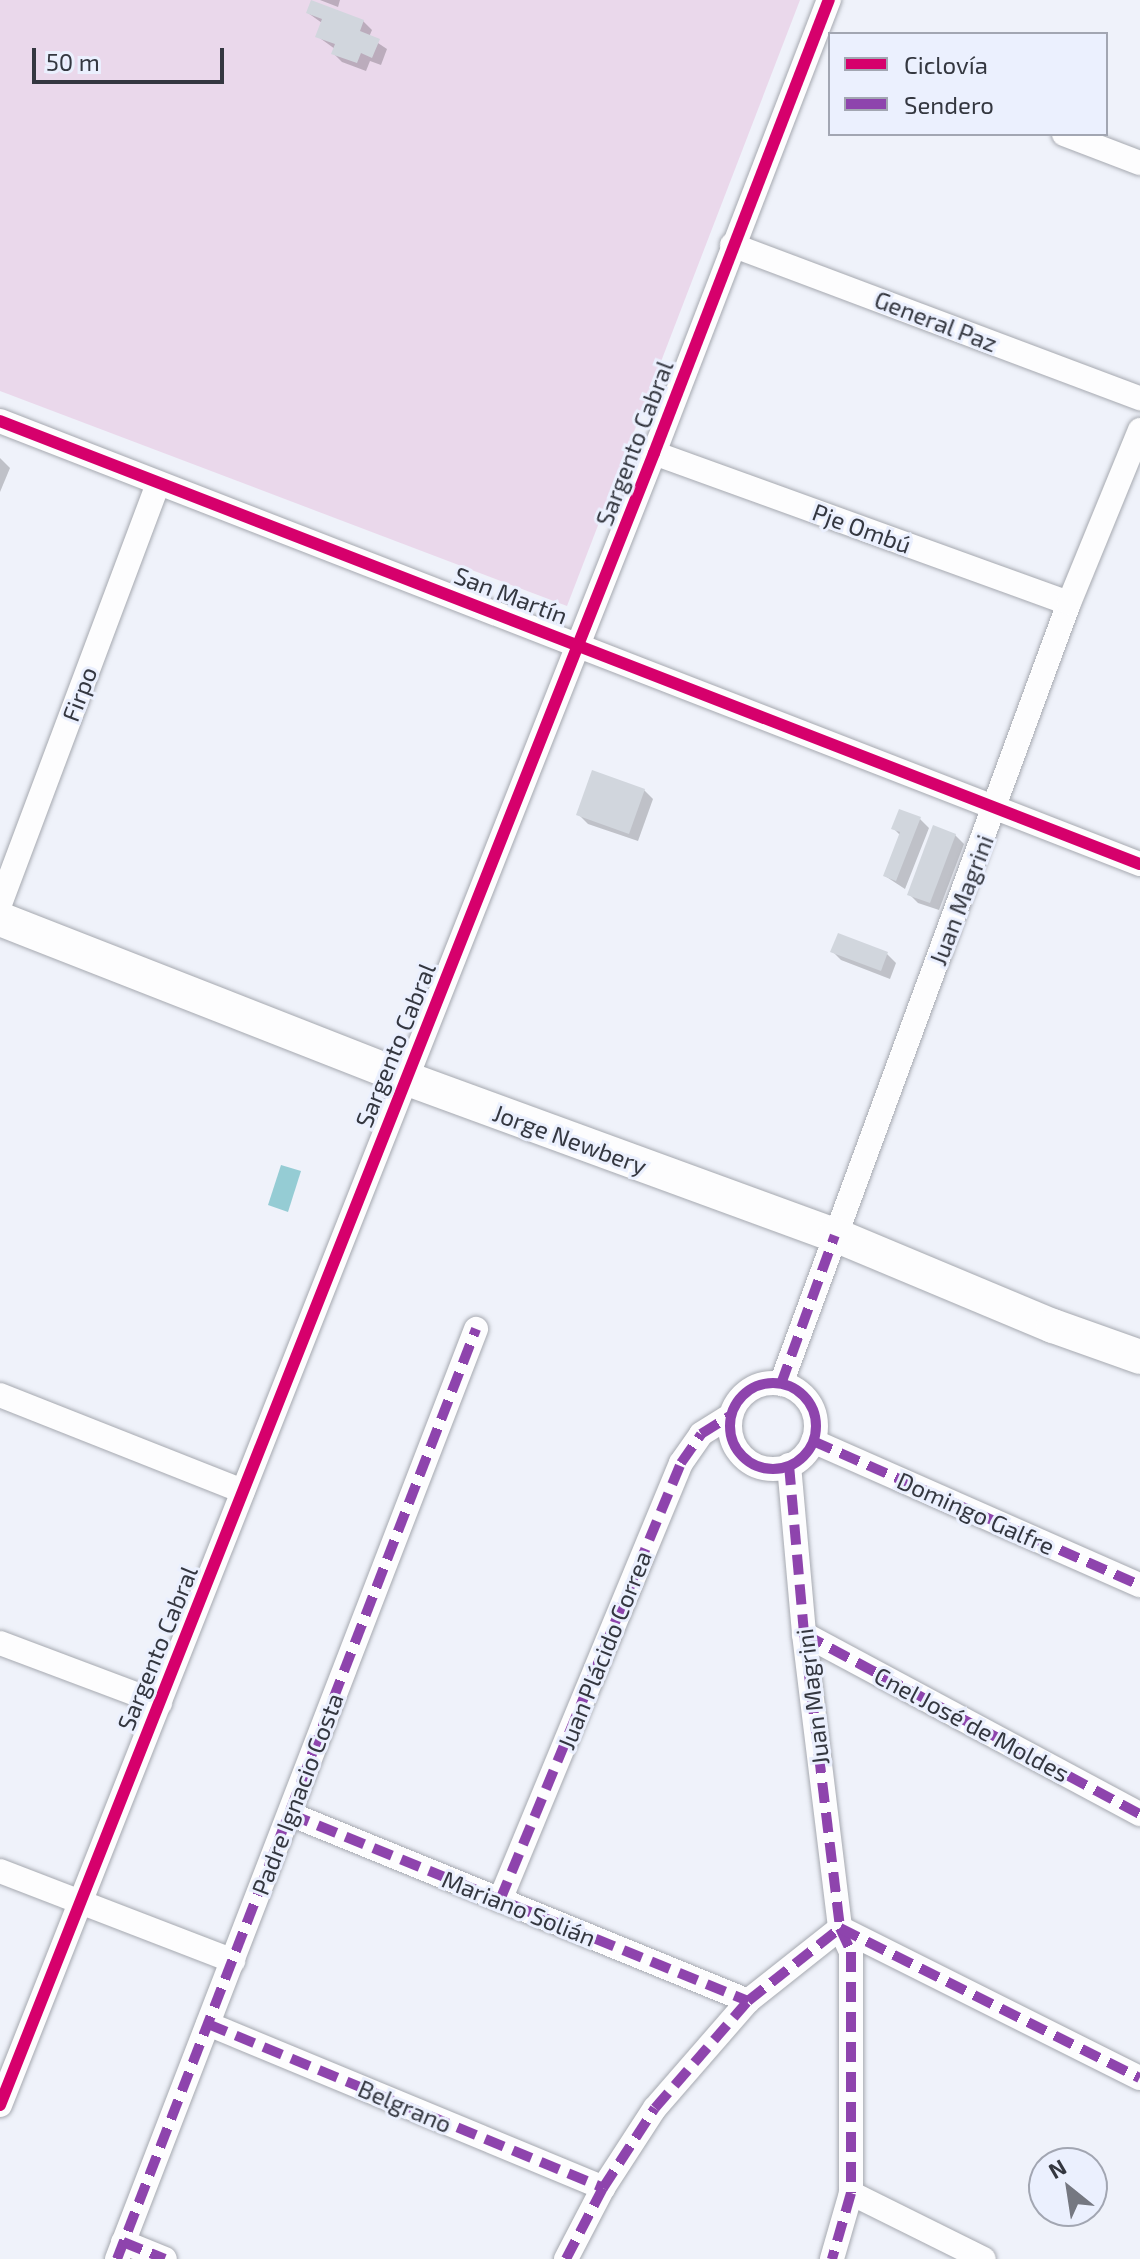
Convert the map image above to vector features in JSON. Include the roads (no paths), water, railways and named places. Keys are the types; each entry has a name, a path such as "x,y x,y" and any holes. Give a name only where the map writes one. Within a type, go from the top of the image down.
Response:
{"main road":[{"name":"Jorge Newbery","path":"0,919 405,1078 835,1235 1053,1326 1140,1357"}],"street":[{"name":"Sargento Cabral","path":"0,2105 579,644 732,245 822,41 829,0"},
{"path":"1069,136 1140,163"},
{"name":"General Paz","path":"732,245 1140,398"},
{"name":"San Martín","path":"0,421 1140,864"},
{"name":"Juan Magrini","path":"781,1384 1069,603 1140,430"},
{"name":"Pje Ombú","path":"654,453 1069,603"},
{"name":"Firpo","path":"0,904 158,484"},
{"name":"Padre Ignacio Costa","path":"120,2250 476,1329"},
{"path":"781,1384 807,1399 814,1412 813,1441 807,1452 789,1465 761,1467 748,1461 732,1438 730,1416 733,1406 753,1388 781,1384"},
{"path":"0,1395 243,1491"},
{"name":"Juan Plácido Correa","path":"500,1900 681,1463 701,1434 730,1416"},
{"name":"Domingo Galfre","path":"813,1441 1140,1585"},
{"name":"Juan Magrini","path":"789,1465 804,1634 840,1928 851,1952 851,2193 832,2259"},
{"name":"Cnel José de Moldes","path":"804,1634 1140,1814"},
{"path":"0,1643 160,1703"},
{"name":"Mariano Solián","path":"290,1814 748,2001"},
{"path":"0,1871 233,1961"},
{"path":"566,2259 603,2188 655,2108 748,2001 840,1928 1140,2078"},
{"name":"Belgrano","path":"208,2024 603,2188"},
{"path":"851,2193 984,2259"},
{"path":"120,2250 165,2259"}],"water":[{"path":"281,1165 301,1171 288,1212 268,1205"}]}
